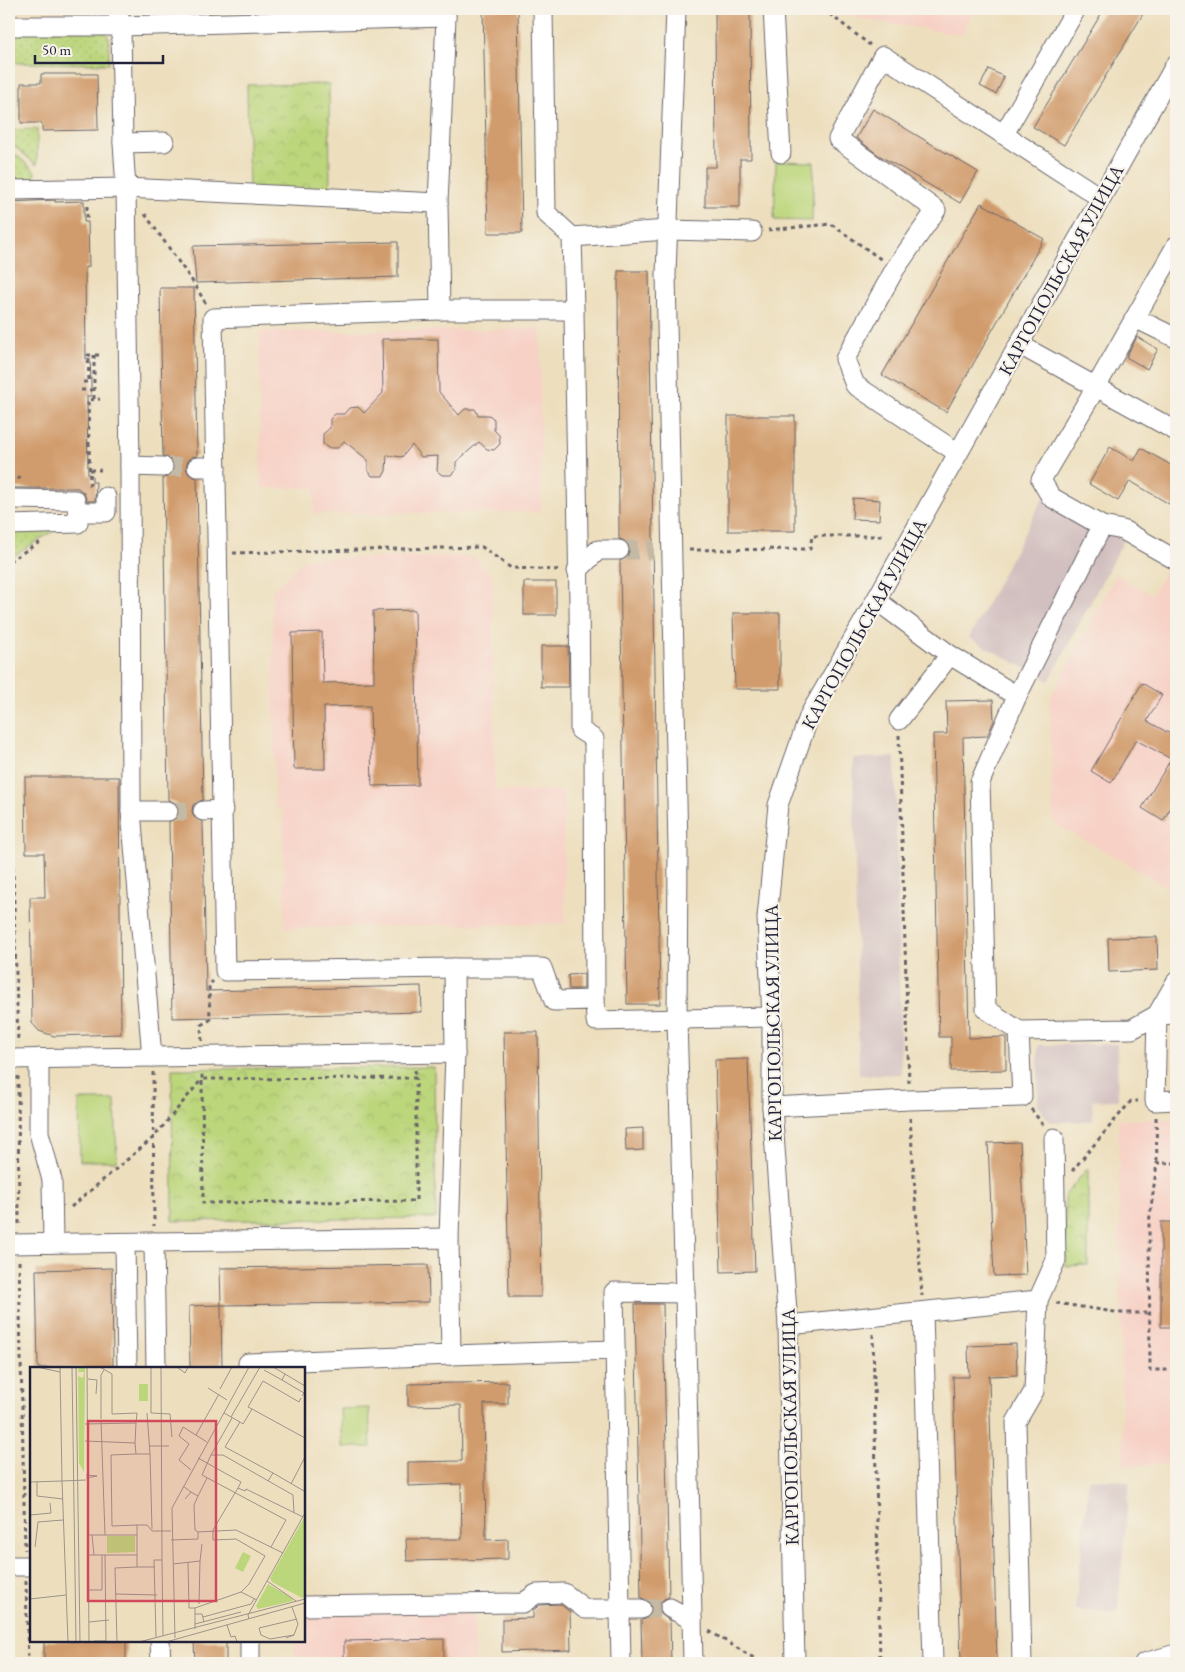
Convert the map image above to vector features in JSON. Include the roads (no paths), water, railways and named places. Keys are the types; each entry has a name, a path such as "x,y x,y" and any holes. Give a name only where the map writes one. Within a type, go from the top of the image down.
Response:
{"street":[{"path":"543,9 546,213 572,237 580,730 594,739 596,1021 772,1017"},
{"path":"676,9 666,230 663,550 678,849 677,1020 693,1663"},
{"path":"773,9 781,153"},
{"path":"1004,134 1076,9"},
{"path":"9,26 119,17 446,13 438,203 440,310"},
{"path":"119,17 126,188 130,466 131,811 152,1057"},
{"path":"958,453 856,385 845,359 895,269 936,210 838,139 883,56 1101,198"},
{"name":"КАРГОПОЛЬСКАЯ УЛИЦА","path":"795,1663 788,1325 772,1107 772,1017 767,918 778,805 810,714 1020,345 1176,64"},
{"path":"123,143 164,142"},
{"path":"9,190 126,188 438,203"},
{"path":"572,237 666,230 752,232"},
{"path":"1176,246 1041,480 1051,497 1102,526 1123,530 1176,560"},
{"path":"574,310 440,310 213,318 225,971 542,968 554,1001 595,1000"},
{"path":"1135,318 1176,338"},
{"path":"1020,345 1176,432"},
{"path":"130,466 163,467"},
{"path":"197,467 216,467"},
{"path":"78,512 106,512 106,496"},
{"path":"9,499 75,500 78,512 78,523 9,524"},
{"path":"1102,526 1016,696 980,782 986,1009 1019,1031 1132,1029 1157,1015 1176,1014"},
{"path":"577,570 598,550 620,550"},
{"path":"876,600 950,655 1016,696"},
{"path":"899,720 950,655"},
{"path":"203,811 223,810"},
{"path":"131,811 168,811"},
{"path":"451,1355 449,1238 455,1053 454,968"},
{"path":"1176,982 1157,1015 1156,1100 1176,1100"},
{"path":"772,1107 909,1100 1022,1097 1019,1031"},
{"path":"14,1059 455,1053"},
{"path":"38,1058 39,1133 52,1180 53,1243"},
{"path":"1022,1663 1016,1422 1034,1392 1038,1300 1056,1260 1054,1138"},
{"path":"14,1244 449,1238"},
{"path":"154,1242 156,1367"},
{"path":"125,1243 127,1367"},
{"path":"621,1663 614,1292 685,1293"},
{"path":"788,1325 1038,1300"},
{"path":"923,1312 933,1663"},
{"path":"248,1367 248,1363 615,1350"},
{"path":"305,1606 523,1603 536,1594 564,1593 584,1609 641,1609"},
{"path":"670,1608 692,1620"},
{"path":"160,1642 161,1663"},
{"path":"250,1642 250,1663"},
{"path":"1144,1663 1176,1654"}],"tunnel":[{"path":"163,467 197,467"},
{"path":"619,550 654,550"},
{"path":"168,811 203,811"},
{"path":"641,1609 670,1608"}]}
